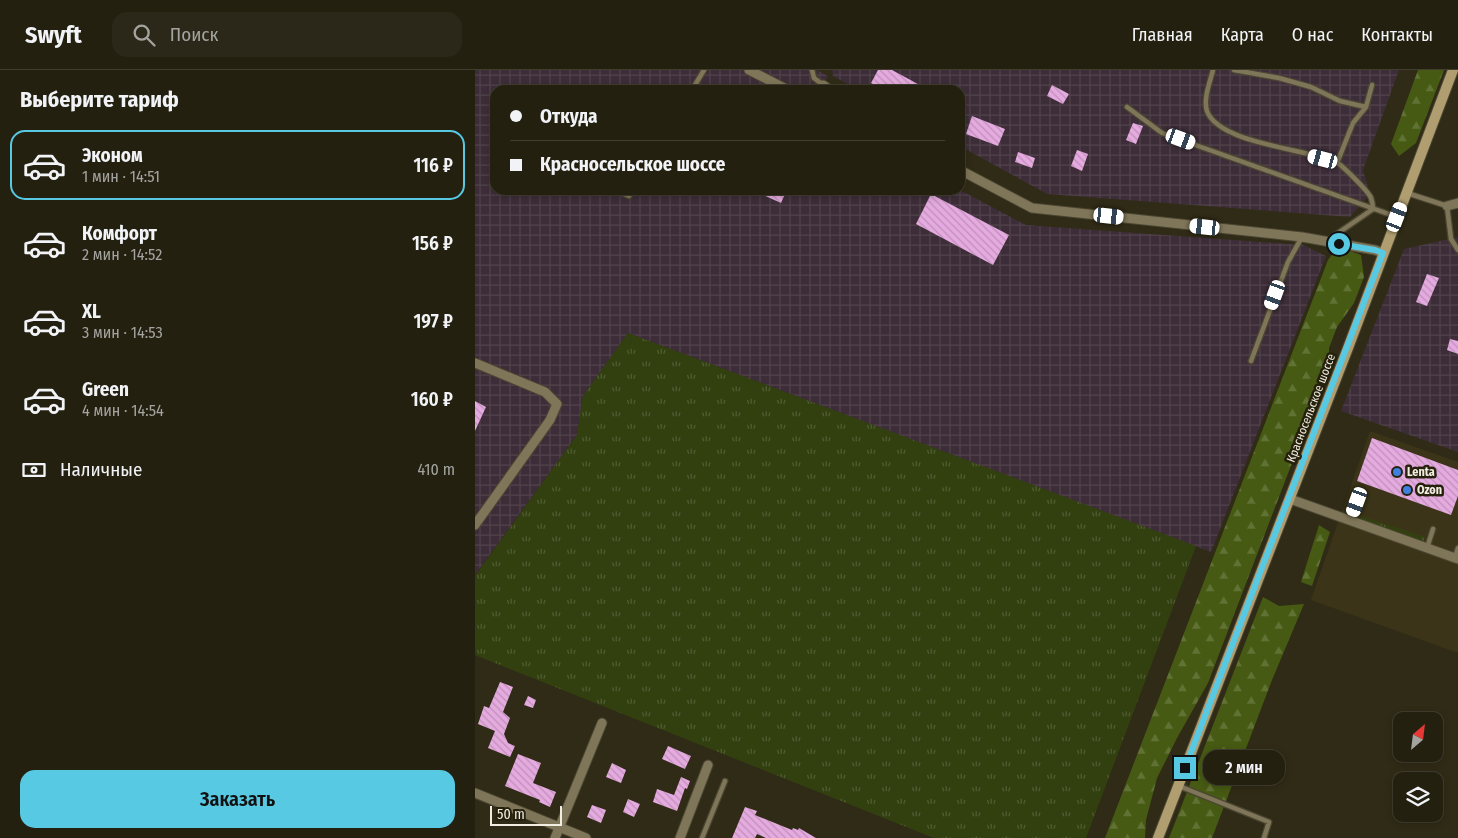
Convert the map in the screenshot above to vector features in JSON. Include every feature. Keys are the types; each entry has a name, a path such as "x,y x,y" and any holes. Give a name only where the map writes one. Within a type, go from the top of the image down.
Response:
{"main road":[{"name":"Красносельское шоссе","path":"1158,838 1453,70"}],"street":[{"path":"749,70 778,85"},
{"path":"965,173 1032,208 1302,238 1383,253"},
{"path":"1447,206 1458,203"},
{"path":"475,363 545,392 557,404 550,420 475,525"},
{"path":"1290,498 1456,558"},
{"path":"555,838 602,723"},
{"path":"680,838 708,766"},
{"path":"475,793 586,838"}],"lane":[{"path":"695,85 704,70"},
{"path":"812,70 813,78 823,85"},
{"path":"1213,70 1208,87 1207,111 1216,123 1247,139 1337,163 1371,196 1373,209"},
{"path":"1234,70 1279,78 1311,87 1340,101 1366,107"},
{"path":"1337,163 1353,123 1366,107 1372,85"},
{"path":"1127,107 1162,132 1397,217"},
{"path":"1407,193 1447,206 1451,239 1458,250"},
{"path":"1325,242 1373,209"},
{"path":"1251,361 1288,262 1302,238"},
{"path":"1351,521 1357,502"},
{"path":"1427,548 1433,529"},
{"path":"1456,558 1458,548"},
{"path":"702,838 725,781"},
{"path":"1179,786 1269,822 1264,838"}],"shaded area":[{"path":"475,70 817,70 828,76 824,85 490,85 490,195 965,195 965,193 1026,225 1303,245 1326,256 1211,552 628,333 583,396 577,435 475,575"},
{"path":"832,70 1399,70 1363,170 1370,194 1350,217 1047,194 965,149 965,85 849,85 833,76"},
{"path":"1458,237 1458,452 1341,411 1404,249"},
{"path":"1370,431 1458,462 1458,653 1311,600"}],"green space":[{"path":"1418,70 1444,70 1416,143 1399,156 1391,144"},
{"path":"1336,249 1361,255 1364,277 1354,303 1337,327 1329,348 1329,366 1208,683 1157,778 1146,820 1145,838 1105,838 1328,260"},
{"path":"628,333 1196,546 1086,838 934,838 475,655 475,576 577,435 583,396"},
{"path":"1361,516 1425,537 1423,542 1360,520"},
{"path":"1319,525 1330,532 1312,586 1301,582"},
{"path":"1263,597 1279,606 1304,604 1272,680 1212,838 1169,838"}],"building":[{"path":"878,70 892,70 920,85 874,85 871,83"},
{"path":"1052,85 1069,94 1063,104 1047,96"},
{"path":"972,116 1005,129 998,146 966,134"},
{"path":"1133,123 1143,126 1136,144 1126,140"},
{"path":"1077,150 1088,154 1082,171 1071,166"},
{"path":"1018,152 1035,158 1032,168 1015,162"},
{"path":"763,195 785,195 781,203"},
{"path":"930,195 933,195 1009,235 993,265 916,224"},
{"path":"1427,274 1439,278 1427,306 1416,302"},
{"path":"1450,339 1458,341 1458,354 1447,350"},
{"path":"475,401 486,407 475,431"},
{"name":"Lenta","path":"1372,438 1458,470 1458,496 1451,515 1357,481"},
{"path":"500,682 513,687 503,712 510,718 504,734 508,743 515,746 510,757 488,748 495,731 478,724 484,706 489,708"},
{"path":"528,696 536,700 533,708 524,705"},
{"path":"668,746 691,756 685,769 662,759"},
{"path":"518,754 541,763 533,783 556,792 550,807 539,802 540,800 505,786"},
{"path":"612,763 626,770 621,783 606,777"},
{"path":"681,777 690,781 687,789 685,788 677,811 653,802 657,789 674,795"},
{"path":"628,799 640,804 634,817 623,812"},
{"path":"592,805 606,810 601,823 587,817"},
{"path":"745,807 757,811 755,815 792,830 793,828 798,830 799,828 816,838 766,838 757,834 755,838 732,838"}],"place":[{"name":"Lenta","path":"1397,472"},
{"name":"Ozon","path":"1407,490"}],"route":[{"path":"1185,768 1383,253 1339,244"}]}
